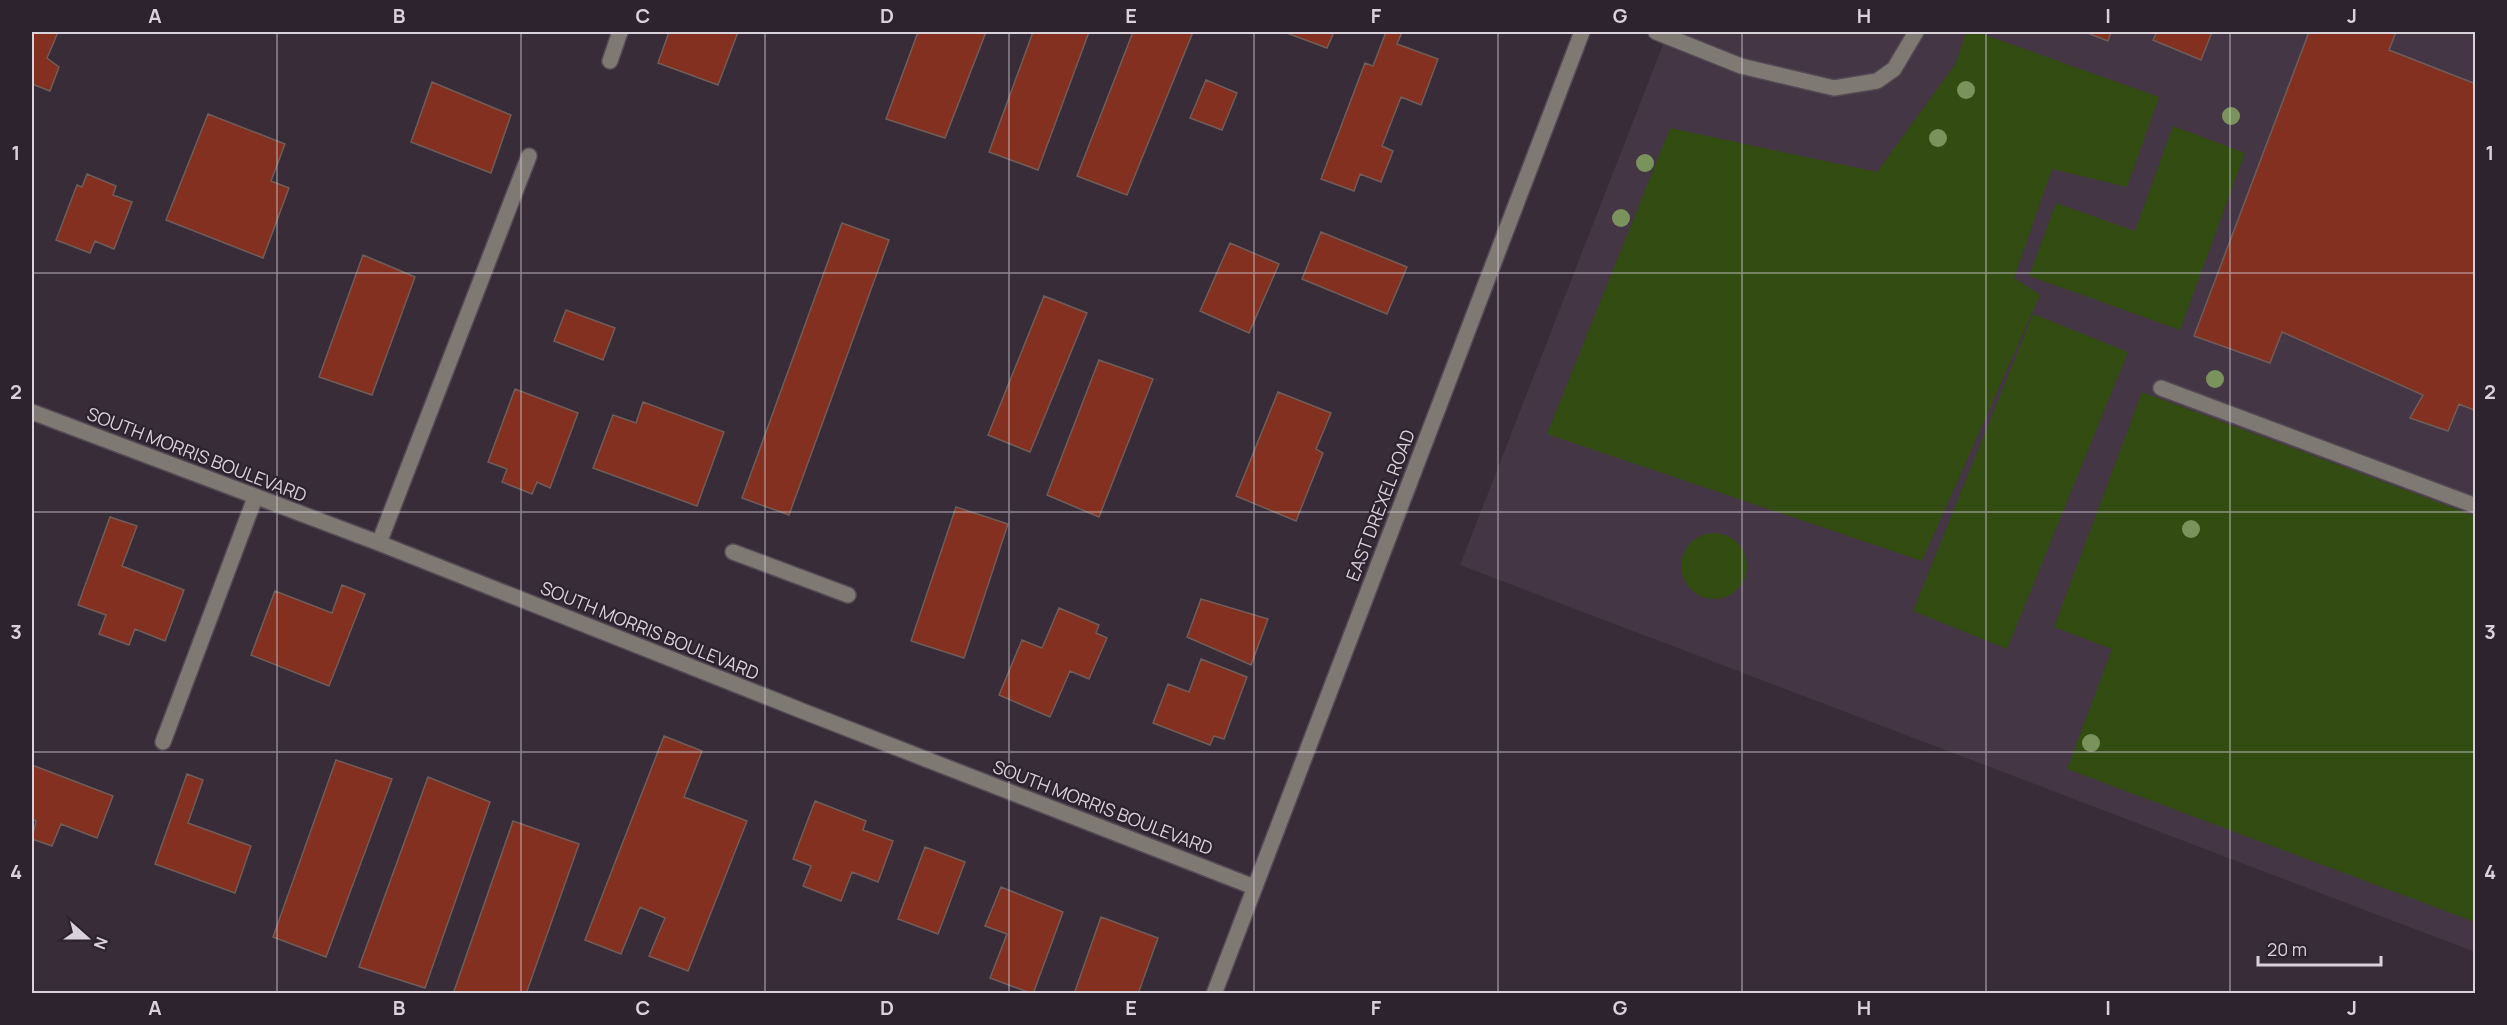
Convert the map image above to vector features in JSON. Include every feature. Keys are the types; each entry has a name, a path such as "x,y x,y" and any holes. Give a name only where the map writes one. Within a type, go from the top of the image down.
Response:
{"street":[{"path":"609,61 620,32"},
{"name":"EAST DREXEL ROAD","path":"1214,993 1582,32"},
{"path":"1656,32 1741,66 1834,88 1877,81 1894,69 1916,32"},
{"path":"379,543 529,156"},
{"path":"2161,388 2475,506"},
{"name":"SOUTH MORRIS BOULEVARD","path":"32,412 379,543 794,708 1254,886"},
{"path":"164,742 255,498"},
{"path":"733,552 848,595"}],"shaded area":[{"path":"1668,32 2475,32 2475,952 1460,565"}],"green space":[{"path":"1966,32 1977,32 2159,97 2127,187 2052,169 2014,278 2040,295 1922,561 1547,434 1670,128 1877,172 1956,63"},
{"path":"2173,126 2245,153 2180,330 2029,276 2056,203 2135,231"},
{"path":"2033,314 2128,352 2007,649 1913,611"},
{"path":"2142,392 2475,516 2475,922 2067,769 2112,649 2054,627"},
{"path":"1714,533 1727,535 1742,548 1747,566 1745,579 1732,594 1714,599 1701,597 1686,584 1681,566 1683,553 1696,538"}],"building":[{"path":"32,32 58,32 47,58 59,67 50,91 32,84"},
{"path":"669,32 738,32 718,85 658,63"},
{"path":"918,32 986,32 945,138 886,119"},
{"path":"1033,32 1089,32 1038,170 989,152"},
{"path":"1133,32 1193,32 1127,195 1077,176"},
{"path":"1284,32 1334,32 1327,48"},
{"path":"1386,32 1402,32 1397,44 1438,59 1421,105 1401,97 1382,146 1393,151 1381,182 1360,174 1354,191 1321,179 1365,63 1373,66"},
{"path":"2085,32 2111,32 2108,41"},
{"path":"2157,32 2212,32 2201,60 2153,40"},
{"path":"2309,32 2396,32 2389,50 2476,84 2476,411 2459,404 2448,431 2410,418 2423,395 2282,332 2270,363 2194,336"},
{"path":"1206,80 1237,93 1222,130 1190,118"},
{"path":"432,82 511,115 491,173 411,142"},
{"path":"208,114 285,144 271,181 289,188 263,258 166,220"},
{"path":"87,174 116,186 113,195 132,202 114,249 95,241 90,253 56,240 77,185 82,187"},
{"path":"842,223 889,240 789,515 742,498"},
{"path":"1321,232 1407,267 1387,314 1302,279"},
{"path":"1230,243 1279,264 1249,333 1200,311"},
{"path":"363,255 415,277 372,395 319,377"},
{"path":"1044,296 1087,313 1030,452 988,435"},
{"path":"566,310 615,328 603,360 554,341"},
{"path":"1099,360 1153,379 1099,517 1047,495"},
{"path":"515,389 578,413 550,488 537,482 532,494 502,482 507,469 488,462"},
{"path":"1278,392 1331,413 1316,449 1323,453 1296,521 1236,496"},
{"path":"643,402 724,432 697,506 593,468 613,415 636,423"},
{"path":"956,507 1008,524 964,658 911,641"},
{"path":"110,517 137,526 122,566 184,590 165,641 135,629 129,645 99,634 106,615 78,605"},
{"path":"342,585 365,594 329,686 251,655 275,591 332,613"},
{"path":"1201,599 1268,619 1251,665 1187,637"},
{"path":"1059,608 1099,625 1096,633 1107,638 1089,679 1070,671 1050,717 999,695 1022,640 1042,648"},
{"path":"1201,659 1247,677 1224,739 1214,736 1210,745 1153,723 1168,684 1189,692"},
{"path":"664,736 702,751 684,797 747,821 688,971 649,956 665,918 640,907 621,954 585,940"},
{"path":"336,760 392,779 326,957 273,937"},
{"path":"32,765 113,796 97,838 61,824 52,846 32,839 36,821 32,819"},
{"path":"187,774 203,780 188,823 251,846 235,893 155,864"},
{"path":"428,777 490,802 425,988 359,967"},
{"path":"815,801 866,821 863,830 893,841 878,882 852,872 841,901 803,886 811,866 793,859"},
{"path":"513,821 579,844 526,994 453,994"},
{"path":"925,847 965,862 938,934 898,919"},
{"path":"1001,887 1063,912 1033,994 990,978 1007,934 985,926"},
{"path":"1101,917 1158,938 1138,994 1074,994"}]}
